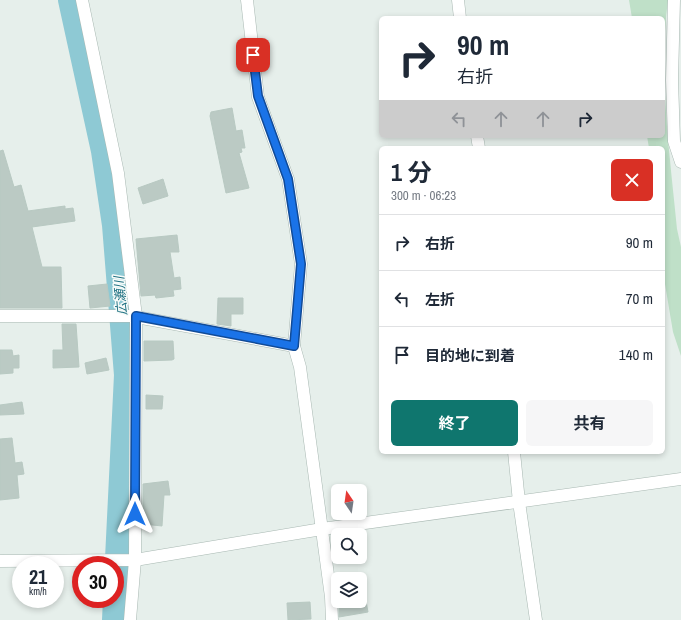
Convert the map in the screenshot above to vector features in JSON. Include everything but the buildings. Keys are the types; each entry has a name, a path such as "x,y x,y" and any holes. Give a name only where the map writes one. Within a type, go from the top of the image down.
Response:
{"street":[{"path":"82,0 118,173 133,316 130,620"},
{"path":"247,0 258,96 288,179 301,264 294,346 300,367 322,529 332,620"},
{"path":"458,0 460,16"},
{"path":"674,0 672,80 674,141 681,162"},
{"path":"0,316 133,316 294,346"},
{"path":"514,454 519,502 536,620"},
{"path":"0,561 131,560 322,529 681,479"}],"green space":[{"path":"629,0 668,0 665,28 665,16 632,16"},
{"path":"665,85 671,172 677,229 681,247 681,356 673,332 665,284 665,146 649,146 647,138 665,138"}],"waterway":[{"name":"広瀬川","path":"71,0 104,151 115,225 127,375 115,620"}],"route":[{"path":"135,514 136,316 294,346 301,264 288,179 258,96 253,55"}]}
